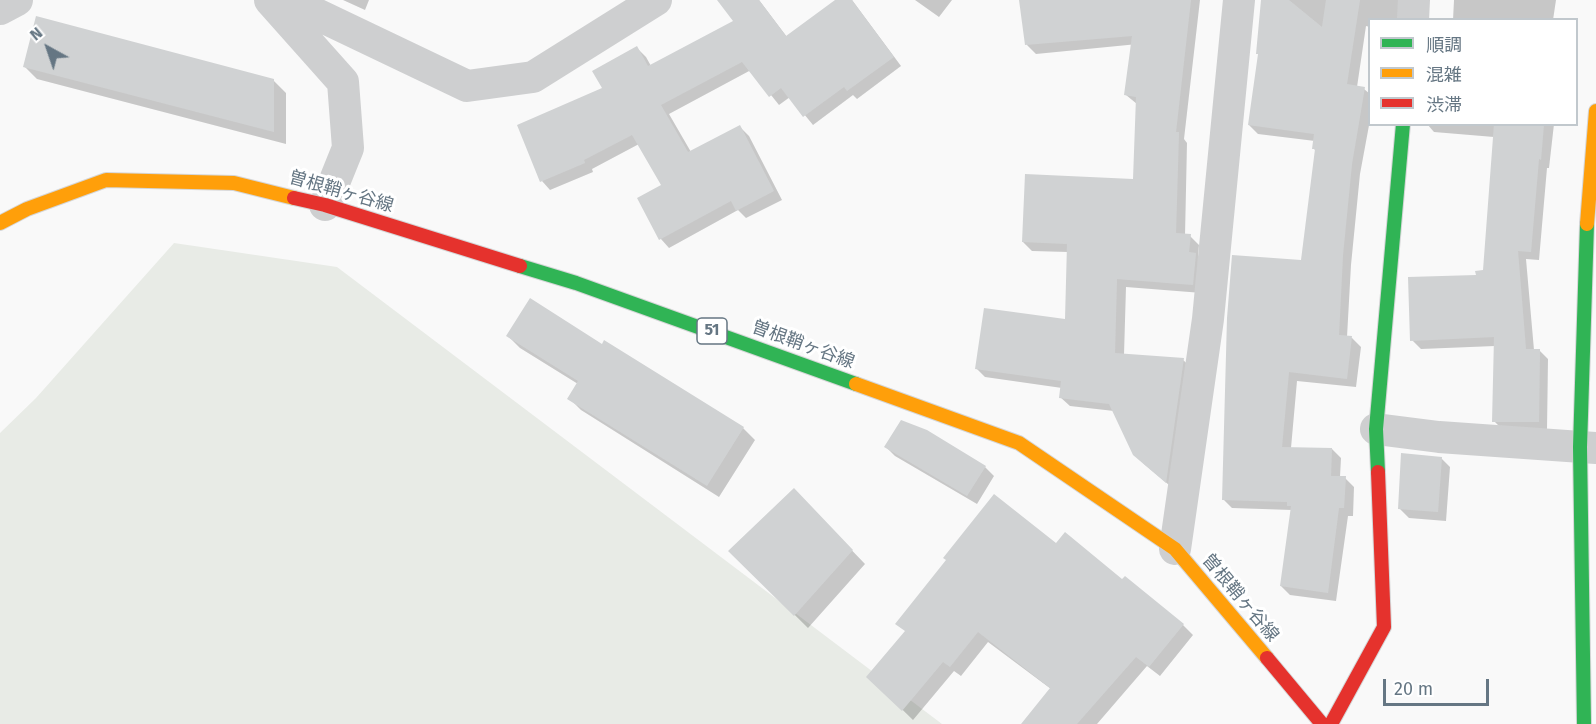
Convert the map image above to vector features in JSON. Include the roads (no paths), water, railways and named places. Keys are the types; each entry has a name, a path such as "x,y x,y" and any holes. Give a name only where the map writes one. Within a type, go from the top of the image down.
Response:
{"main road":[{"path":"1584,724 1588,448 1586,240 1596,111"},
{"path":"1331,724 1384,627 1376,429 1403,126"},
{"name":"曽根鞘ヶ谷線","path":"0,223 27,209 106,180 234,183 325,206 576,283 1019,443 1175,549 1322,724"}],"street":[{"path":"0,9 17,0"},
{"path":"270,0 343,82 348,148 325,206"},
{"path":"287,0 467,86 533,77 656,0"},
{"path":"1175,549 1209,319 1239,0"},
{"path":"1413,18 1414,0"},
{"path":"1376,429 1439,437 1588,448"}]}
